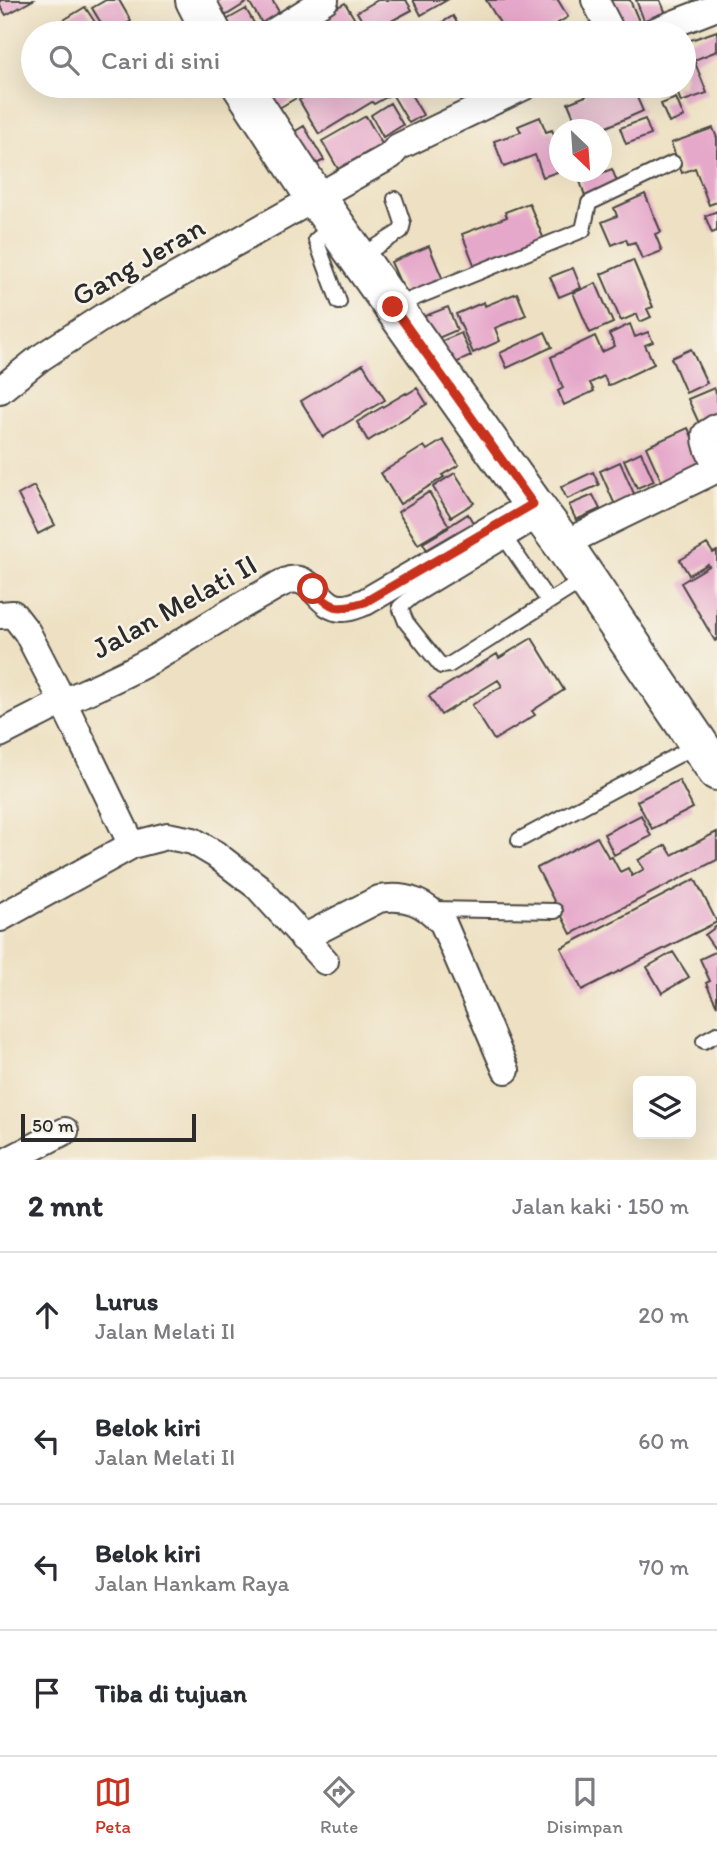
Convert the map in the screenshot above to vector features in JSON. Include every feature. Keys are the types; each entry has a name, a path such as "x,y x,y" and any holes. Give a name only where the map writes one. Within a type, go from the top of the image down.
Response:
{"main road":[{"path":"195,0 206,21"},
{"path":"250,98 320,204 586,578 708,757"}],"street":[{"path":"291,21 325,0"},
{"path":"595,0 605,21"},
{"path":"668,21 685,9 717,7"},
{"name":"Gang Jeran","path":"0,390 40,358 103,317 320,204 390,156 398,147 499,98"},
{"path":"546,522 713,471 716,464 705,437 717,426"},
{"name":"Jalan Melati II","path":"63,702 135,669 213,622 291,580 306,583 323,601 333,607 345,608 365,602 546,522"},
{"path":"0,615 12,614 27,632 132,845"},
{"path":"0,734 63,702"},
{"path":"0,918 132,845 167,836 192,841 215,854 258,887 325,961"},
{"path":"303,937 379,899 405,898 430,909 443,923 506,1070"},
{"path":"9,1160 65,1131"}],"lane":[{"path":"393,307 583,230 589,203 673,163"},
{"path":"359,258 401,231 404,223 395,199"},
{"path":"320,204 316,240 339,302"},
{"path":"546,522 507,541 406,602 400,607 407,622 440,666 449,665 586,578"},
{"path":"507,541 549,602"},
{"path":"519,840 708,757"},
{"path":"430,909 555,911"}],"building":[{"path":"0,0 33,0 6,15 0,6"},
{"path":"106,0 119,0 131,21 100,21 92,8"},
{"path":"219,0 244,0 246,3 217,21 210,21 203,9"},
{"path":"248,0 272,0 282,17 276,21 261,21"},
{"path":"378,0 406,0 412,10 391,21 362,21 357,12"},
{"path":"413,0 447,0 421,15"},
{"path":"486,0 558,0 568,17 561,21 499,21"},
{"path":"604,0 630,0 639,21 617,21"},
{"path":"636,0 660,0 669,20 644,21"},
{"path":"345,3 356,21 314,21"},
{"path":"85,7 94,21 62,21"},
{"path":"246,9 253,21 225,21"},
{"path":"717,31 717,51 696,59 696,38"},
{"path":"696,65 707,93 696,97"},
{"path":"264,98 296,98 272,112"},
{"path":"385,98 374,104 372,102 319,134 299,100"},
{"path":"394,98 413,98 423,115 409,123"},
{"path":"581,98 637,98 643,111 612,125 612,119 575,119 568,103"},
{"path":"676,98 684,117 669,123 661,104"},
{"path":"390,103 403,125 383,137 371,115"},
{"path":"366,116 382,144 338,169 322,141"},
{"path":"540,117 546,132 549,131 549,175 543,177 535,155 504,167 494,141 521,132 518,126"},
{"path":"645,119 651,135 626,144 620,128"},
{"path":"304,126 324,160 300,173 281,140"},
{"path":"713,128 717,138 717,202 709,205 695,168 682,173 671,143"},
{"path":"612,169 619,187 586,199 580,182 612,182"},
{"path":"645,194 661,232 655,234 662,251 642,259 635,242 628,244 626,239 612,245 602,222 617,216 614,208"},
{"path":"529,203 545,242 477,272 462,234 507,217 505,212"},
{"path":"717,211 717,231 712,233 705,216"},
{"path":"429,246 443,280 406,296 391,262"},
{"path":"633,260 653,307 647,309 651,317 640,322 637,314 621,321 601,274"},
{"path":"573,268 581,288 559,297 550,277"},
{"path":"596,283 613,323 590,333 573,293"},
{"path":"517,293 526,315 495,328 500,341 473,353 456,314 484,302 485,306"},
{"path":"448,307 457,330 422,345 412,321"},
{"path":"630,324 635,337 648,332 653,342 645,345 654,364 608,386 604,376 590,383 594,391 564,405 558,391 563,388 551,357 595,336 602,352 615,346 609,334"},
{"path":"545,332 552,347 507,368 500,353"},
{"path":"461,333 471,356 451,365 442,341"},
{"path":"691,349 707,383 686,393 671,358"},
{"path":"363,364 385,400 323,437 301,401"},
{"path":"417,388 427,404 368,441 357,422"},
{"path":"714,388 717,394 717,423 702,430 688,399"},
{"path":"688,428 706,468 664,487 646,447"},
{"path":"443,440 459,465 400,504 381,473 424,446 427,450"},
{"path":"641,452 654,481 637,488 624,460"},
{"path":"620,462 635,496 615,505 600,471"},
{"path":"593,472 599,485 567,499 561,487"},
{"path":"455,473 474,503 451,517 433,487"},
{"path":"34,486 55,525 38,534 18,495"},
{"path":"429,492 449,526 468,514 477,530 431,557 423,543 448,528 418,544 398,512"},
{"path":"593,495 600,509 576,520 569,505"},
{"path":"707,544 713,553 717,551 715,641 681,583 709,566 708,564 689,575 680,560"},
{"path":"532,638 564,690 532,711 535,715 494,740 472,705 502,686 498,680 441,715 429,696 497,654 499,658"},
{"path":"679,780 693,808 652,829 637,801"},
{"path":"641,815 651,836 614,855 604,834"},
{"path":"717,832 717,860 571,934 537,868 597,837 620,872 628,868 632,876 644,869 638,860 666,845 672,855"},
{"path":"695,879 717,922 582,990 561,948"},
{"path":"717,926 717,945 714,948 705,935"},
{"path":"717,951 717,1006 706,983 710,981 700,959"},
{"path":"673,952 689,977 662,993 647,967"}],"route":[{"path":"313,589 323,601 333,607 345,608 365,602 533,504 393,307"}]}
